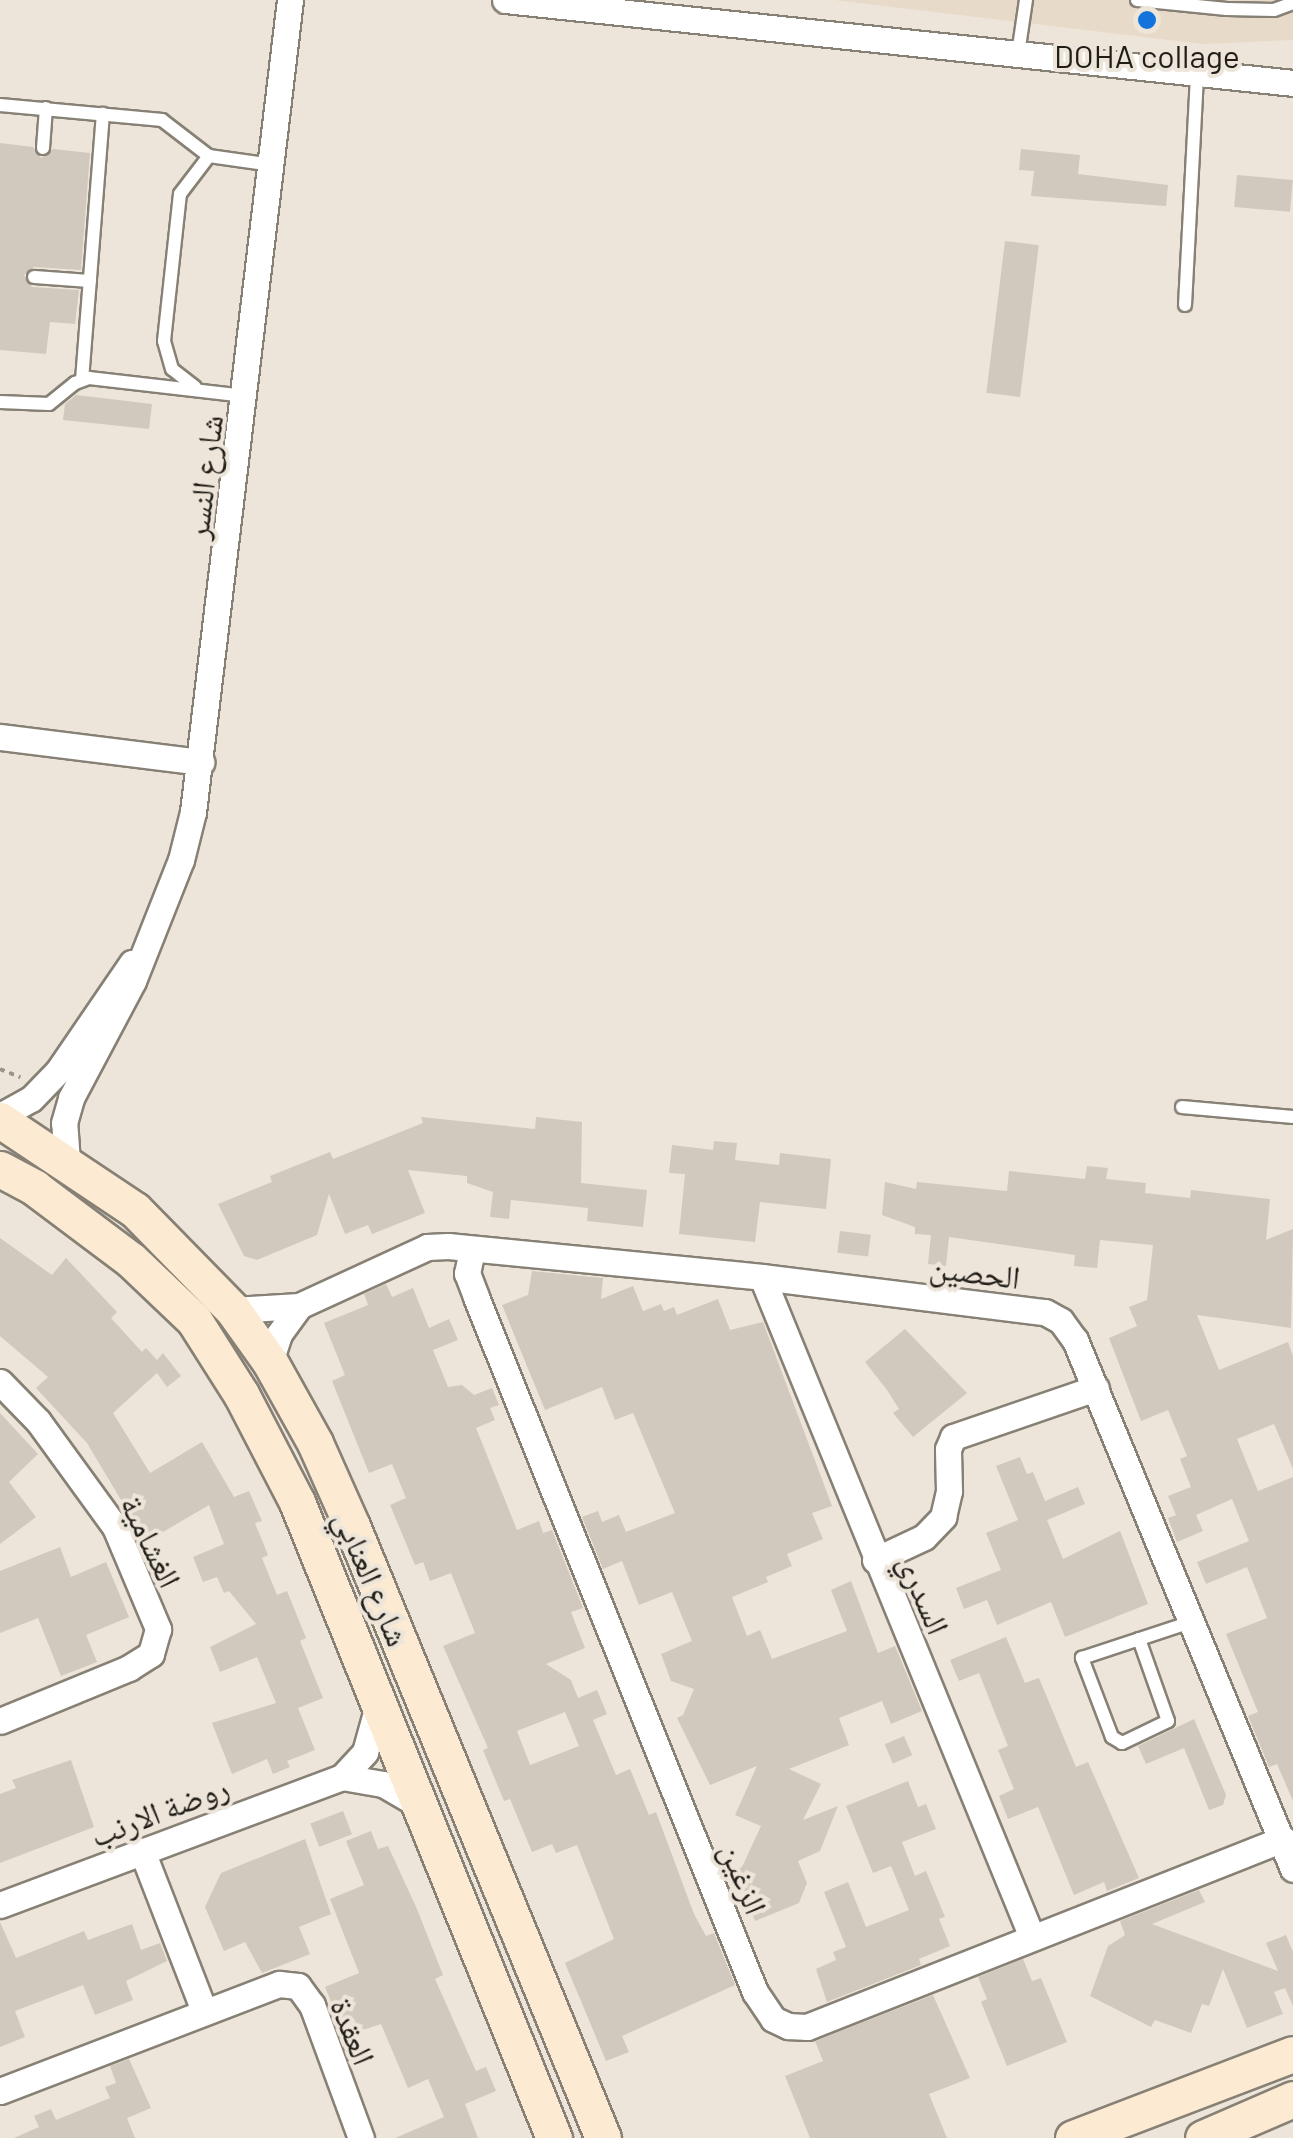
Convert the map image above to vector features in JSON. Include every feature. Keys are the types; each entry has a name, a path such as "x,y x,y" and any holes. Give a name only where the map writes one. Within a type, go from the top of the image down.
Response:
{"street":[{"name":"شارع النسر","path":"67,1162 64,1123 71,1098 127,995 181,860 201,762 290,0"},
{"path":"505,0 1293,83"},
{"path":"0,737 201,762"},
{"name":"شارع النسر","path":"0,1118 31,1099 58,1071 112,986 143,953"},
{"name":"شارع العنابي","path":"0,1118 135,1210 233,1310 270,1362 315,1444 352,1526 603,2138"},
{"name":"شارع العنابي","path":"0,1169 34,1188 131,1260 194,1320 242,1394 297,1502 458,1904 556,2135"},
{"name":"الحصين","path":"233,1310 299,1306 427,1247 762,1277 1044,1312 1061,1321 1075,1340 1188,1623 1293,1869"},
{"name":"الزغين","path":"472,1250 467,1274 476,1297 755,1992 774,2019 788,2026 807,2027 1283,1839"},
{"name":"السدري","path":"762,1277 1032,1935"},
{"path":"270,1362 279,1334 299,1306"},
{"name":"الغشامية","path":"0,1382 38,1421 115,1526 158,1629 151,1654 129,1668 0,1721"},
{"path":"875,1560 924,1537 943,1517 949,1491 948,1449 953,1437 1096,1388"},
{"path":"342,1777 365,1752 379,1702"},
{"path":"342,1777 382,1784 420,1806"},
{"name":"روضة الارنب","path":"0,1906 342,1777"},
{"path":"142,1851 204,2010"},
{"name":"العقدة","path":"0,2090 278,1984 298,1986 312,2005 361,2138"},
{"path":"1072,2138 1293,2054"},
{"path":"1203,2138 1293,2099"},
{"path":"1118,2138 1143,2110"}],"lane":[{"path":"1018,54 1026,0"},
{"path":"1137,0 1274,10 1293,2"},
{"path":"1185,305 1197,74"},
{"path":"0,105 172,124 209,156 272,165"},
{"path":"42,148 46,108"},
{"path":"82,380 104,114"},
{"path":"195,387 172,368 164,340 180,194 209,156"},
{"path":"34,278 90,281"},
{"path":"0,402 49,404 82,380 195,387 245,396"},
{"path":"1182,1107 1293,1116"},
{"path":"1139,1640 1168,1721 1122,1743 1112,1737 1080,1662 1084,1656 1188,1623"}],"shaded area":[{"name":"DOHA collage","path":"834,0 1293,0 1293,40 1203,44"}],"building":[{"path":"0,143 33,147 41,158 53,149 90,153 81,270 34,267 24,275 32,287 79,290 75,324 50,322 46,354 0,350"},
{"path":"1021,149 1080,155 1078,174 1168,185 1166,206 1031,196 1034,171 1019,170"},
{"path":"1237,175 1293,180 1290,212 1234,207"},
{"path":"1005,241 1039,245 1020,397 986,393"},
{"path":"76,395 152,404 149,429 63,420 65,404"},
{"path":"421,1117 535,1129 536,1117 582,1122 581,1183 647,1190 643,1227 587,1221 588,1208 511,1200 509,1219 490,1217 493,1192 467,1183 467,1176 408,1170 425,1213 372,1234 368,1225 345,1234 329,1194 317,1235 257,1260 244,1256 218,1204 272,1182 270,1176 330,1152 333,1159 423,1123"},
{"path":"714,1141 737,1143 735,1160 779,1165 780,1153 831,1159 826,1209 760,1202 755,1242 679,1234 685,1174 669,1173 672,1145 713,1150"},
{"path":"1087,1166 1108,1168 1106,1179 1146,1183 1145,1193 1190,1198 1191,1190 1270,1199 1266,1240 1293,1229 1291,1328 1197,1315 1219,1370 1288,1342 1293,1356 1293,1469 1274,1424 1237,1439 1258,1491 1293,1477 1293,1801 1277,1764 1269,1767 1248,1716 1258,1712 1226,1634 1267,1618 1247,1567 1206,1584 1197,1562 1249,1541 1232,1499 1196,1515 1203,1531 1177,1542 1168,1518 1176,1515 1168,1496 1191,1487 1180,1459 1187,1456 1168,1410 1141,1421 1109,1338 1137,1326 1129,1307 1147,1300 1153,1245 1100,1240 1097,1268 1074,1266 1075,1255 949,1237 946,1266 928,1264 931,1235 915,1234 915,1227 882,1215 885,1182 916,1189 917,1182 1007,1191 1009,1171 1085,1179"},
{"path":"840,1231 871,1235 868,1257 837,1253"},
{"path":"0,1238 52,1275 66,1258 117,1312 111,1318 142,1352 146,1348 157,1360 163,1353 181,1376 167,1387 157,1373 113,1413 150,1473 202,1442 234,1497 249,1491 262,1521 255,1523 268,1555 262,1558 277,1595 287,1591 306,1638 300,1641 323,1698 298,1708 315,1750 287,1761 290,1767 273,1774 267,1759 232,1774 212,1723 276,1703 257,1657 220,1672 210,1647 256,1624 229,1591 224,1593 217,1577 203,1582 193,1557 224,1544 209,1505 146,1542 87,1443 36,1388 48,1377 0,1336"},
{"path":"532,1271 603,1278 601,1299 633,1286 643,1311 661,1304 664,1311 674,1307 677,1315 718,1299 730,1330 763,1322 832,1506 812,1513 823,1539 787,1554 792,1566 766,1577 768,1582 732,1597 747,1636 760,1630 772,1659 847,1631 831,1590 851,1581 878,1653 895,1646 922,1711 891,1724 882,1701 839,1718 849,1745 789,1769 821,1784 803,1820 838,1806 820,1851 798,1861 807,1883 799,1903 755,1921 735,1870 742,1867 761,1826 735,1815 757,1766 710,1785 677,1718 683,1715 694,1689 671,1681 661,1654 692,1641 672,1592 639,1605 622,1561 603,1569 582,1517 598,1511 602,1522 619,1515 626,1532 675,1513 633,1413 615,1420 602,1387 545,1410 502,1305 528,1295"},
{"path":"386,1284 392,1297 413,1288 429,1328 449,1319 458,1340 433,1350 448,1387 462,1385 474,1395 492,1388 499,1405 490,1408 495,1420 476,1428 517,1530 539,1521 543,1533 552,1530 583,1608 571,1612 585,1648 546,1664 571,1680 578,1698 597,1690 607,1714 593,1720 616,1775 630,1769 649,1815 656,1812 694,1914 706,1936 714,1933 735,1985 622,2036 629,2052 606,2061 565,1963 614,1939 577,1845 556,1853 552,1844 532,1852 510,1799 504,1801 483,1750 488,1748 443,1646 475,1633 451,1573 430,1581 423,1562 415,1565 390,1505 406,1498 392,1464 369,1473 332,1381 345,1375 324,1323 368,1305 364,1294","holes":["565,1712 579,1746 530,1765 517,1731"]},
{"path":"905,1329 967,1393 913,1437 893,1413 899,1409 865,1362"},
{"path":"0,1413 38,1454 9,1482 36,1517 0,1544"},
{"path":"1020,1457 1027,1474 1033,1472 1045,1501 1078,1487 1085,1504 1047,1520 1063,1559 1120,1531 1148,1604 1065,1637 1051,1602 997,1625 987,1600 964,1609 956,1588 1001,1570 986,1533 1018,1520 996,1466"},
{"path":"60,1547 71,1577 106,1562 129,1617 86,1635 97,1662 61,1676 38,1618 0,1633 0,1571"},
{"path":"1006,1637 1025,1683 1039,1678 1076,1767 1088,1762 1139,1878 1107,1891 1104,1882 1074,1895 1038,1807 1008,1819 999,1796 1014,1789 998,1750 1008,1746 979,1673 959,1681 950,1660"},
{"path":"1194,1719 1226,1795 1223,1805 1209,1810 1184,1748 1146,1764 1138,1746"},
{"path":"904,1736 912,1755 893,1764 885,1744"},
{"path":"71,1760 94,1827 0,1863 0,1794 16,1788 12,1780"},
{"path":"908,1781 918,1807 926,1804 936,1829 902,1842 915,1876 926,1871 945,1917 939,1919 950,1946 919,1959 921,1965 827,2002 816,1969 836,1960 833,1952 846,1947 824,1892 848,1882 866,1927 909,1910 891,1866 873,1873 846,1806"},
{"path":"343,1811 352,1834 319,1847 310,1824"},
{"path":"371,1831 378,1849 388,1846 417,1909 443,1975 435,1979 476,2071 486,2067 496,2091 465,2104 478,2138 395,2138 444,2117 428,2079 408,2088 381,2024 360,2031 356,2023 342,2028 325,1987 359,1973 330,1899 364,1885 346,1841"},
{"path":"305,1839 331,1914 299,1927 310,1954 262,1973 245,1942 224,1951 205,1907 221,1873"},
{"path":"1199,1890 1205,1902 1152,1924 1278,1971 1266,1943 1286,1935 1293,1952 1293,2006 1285,1988 1274,1992 1283,2014 1247,2028 1223,1969 1209,2006 1202,2004 1191,2033 1155,2020 1151,2027 1090,1996 1108,1946 1125,1935 1120,1921"},
{"path":"0,1922 16,1958 84,1931 88,1940 132,1924 141,1950 160,1943 167,1961 126,1981 133,2000 95,2015 83,1985 15,2011 25,2037 0,2047"},
{"path":"1023,1959 1032,1981 1041,1978 1067,2042 1007,2066 981,2002 987,1999 978,1977"},
{"path":"933,1995 970,2078 929,2094 947,2138 810,2138 785,2076 823,2061 815,2041"},
{"path":"129,2059 151,2108 127,2118 135,2138 14,2138 39,2127 34,2116 51,2109 56,2120 110,2098 105,2087 116,2083 110,2066"}],"place":[{"name":"DOHA collage","path":"1147,20"}]}
